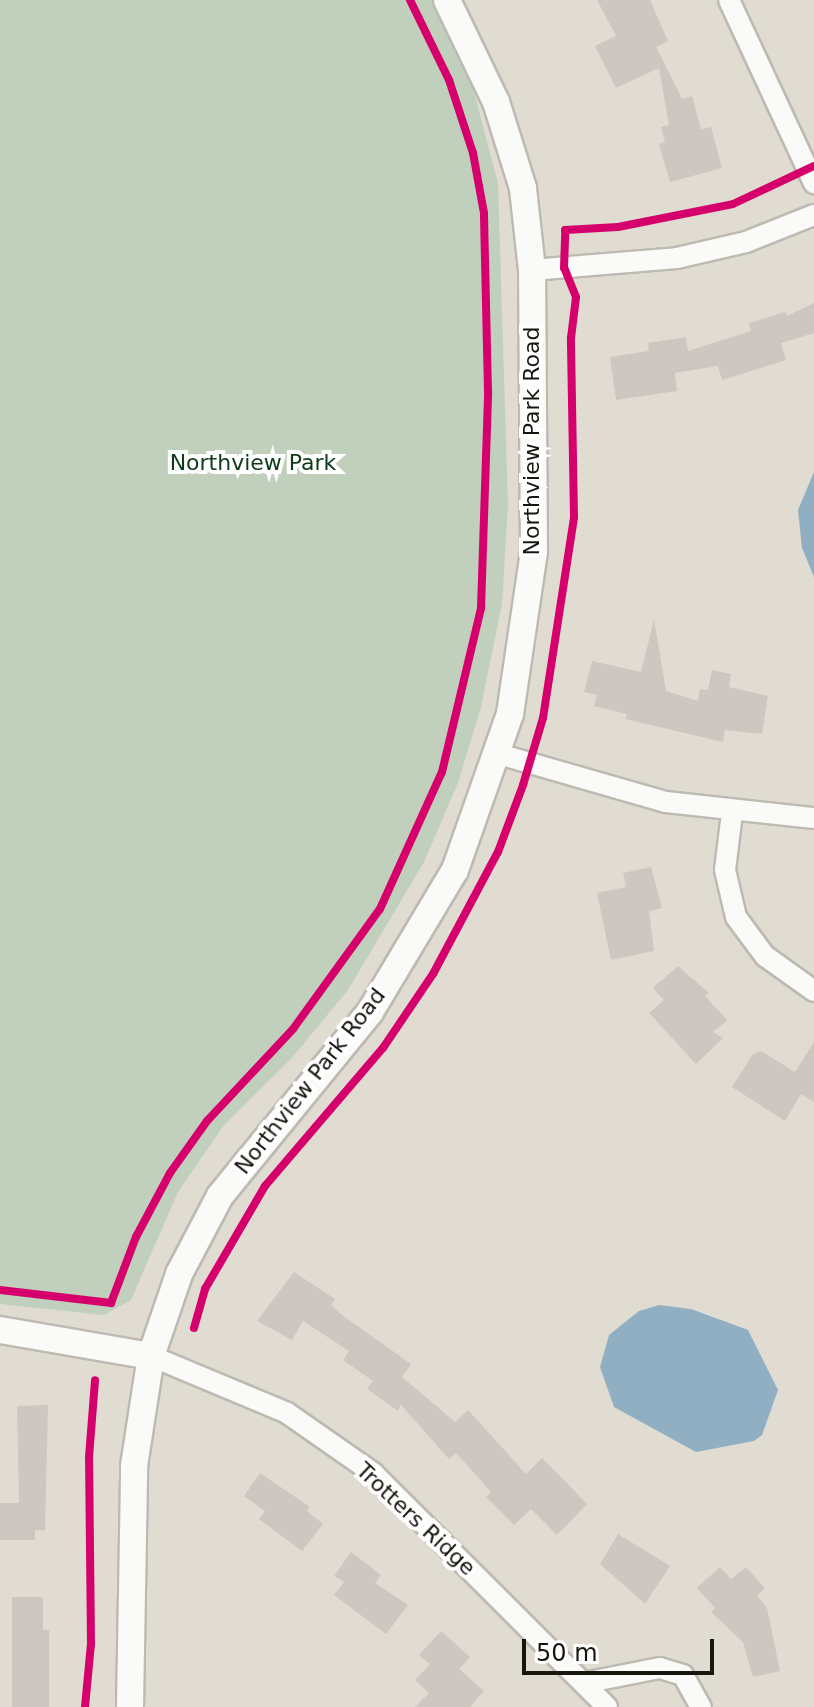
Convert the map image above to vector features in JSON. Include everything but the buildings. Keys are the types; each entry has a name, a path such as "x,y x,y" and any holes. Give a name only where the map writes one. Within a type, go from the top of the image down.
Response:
{"street":[{"name":"Northview Park Road","path":"130,1707 134,1466 151,1356 179,1274 220,1196 370,1012 455,870 510,714 534,551 532,270 523,188 496,102 447,0"},
{"path":"729,0 814,183"},
{"path":"532,270 677,258 746,242 814,215"},
{"path":"495,753 633,794 732,813 814,818"},
{"path":"732,813 725,870 736,917 759,950 814,991"},
{"path":"0,1330 151,1356"},
{"name":"Trotters Ridge","path":"151,1356 287,1413 373,1473 607,1707"},
{"path":"584,1683 660,1668 683,1675 701,1707"}],"green space":[{"name":"Northview Park","path":"0,0 435,0 469,73 498,183 508,505 502,604 481,707 458,783 424,862 348,990 291,1059 224,1125 178,1192 131,1300 104,1315 0,1304"}],"water":[{"path":"814,472 814,577 802,548 798,510"},
{"path":"659,1305 691,1309 748,1330 778,1390 762,1435 754,1441 696,1452 614,1407 600,1367 609,1335 639,1311"}],"cycle path":[{"path":"0,1290 111,1303 136,1237 170,1173 207,1121 293,1029 380,909 442,772 481,608 488,392 484,213 473,153 449,80 410,0"},
{"path":"194,1328 205,1289 265,1186 383,1048 433,974 498,852 523,785 543,718 574,517 571,338 576,297 564,268 565,230 618,227 733,204 814,166"},
{"path":"85,1707 91,1644 89,1457 95,1380"}]}
